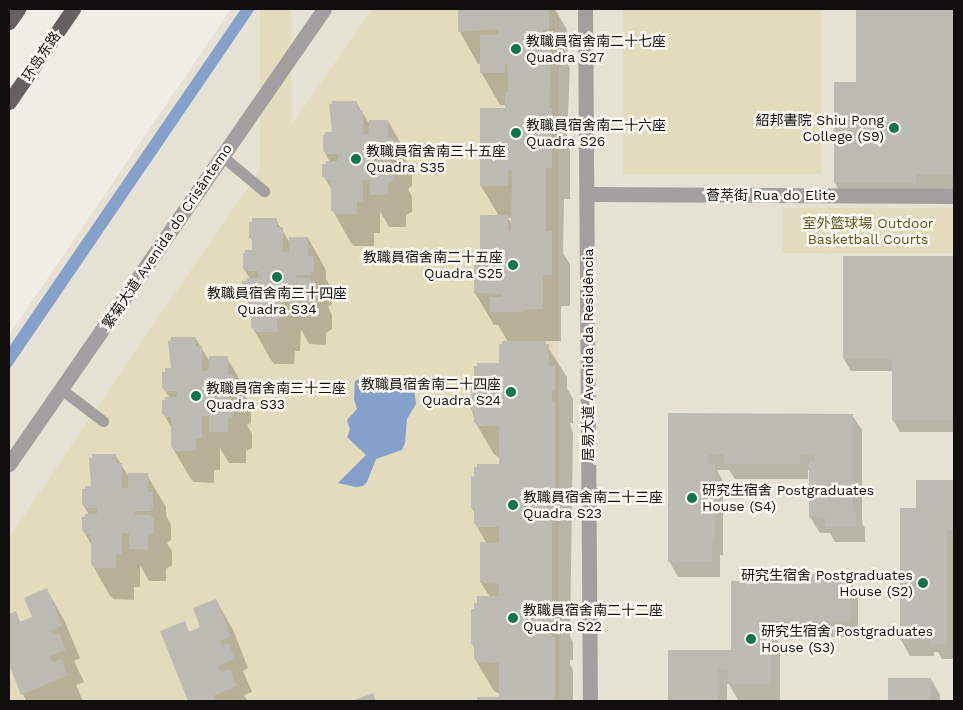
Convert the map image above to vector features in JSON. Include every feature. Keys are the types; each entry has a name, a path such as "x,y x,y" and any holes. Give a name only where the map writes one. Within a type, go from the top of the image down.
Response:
{"main road":[{"path":"9,22 18,9"},
{"name":"环岛东路","path":"9,102 73,9"}],"street":[{"name":"繁菊大道 Avenida do Crisântemo","path":"9,464 324,9"},
{"name":"居易大道 Avenida da Residência","path":"585,9 590,701"},
{"name":"薈萃街 Rua do Elite","path":"587,194 954,196"}],"lane":[{"path":"222,156 264,191"},
{"path":"62,388 103,421"}],"shaded area":[{"path":"231,9 954,9 954,701 9,701 9,335"}],"green space":[{"path":"260,9 291,9 291,454 260,454"},
{"path":"372,9 559,9 559,701 9,701 9,538 137,348"},
{"path":"623,9 821,9 821,174 623,174"},
{"name":"室外籃球場 Outdoor Basketball Courts","path":"782,208 954,208 954,253 782,253"}],"water":[{"path":"241,9 255,9 9,370 9,347"},
{"path":"365,377 371,378 387,389 409,385 414,389 416,404 407,419 405,443 402,450 376,459 367,482 363,486 356,487 338,483 366,455 347,437 350,430 347,420 357,409 354,399 355,381"}],"building":[{"path":"458,9 549,9 549,29 543,29 543,35 552,35 549,108 552,108 552,168 546,168 546,231 552,231 552,275 543,275 543,309 524,309 524,312 490,312 490,297 502,297 502,294 474,293 474,256 480,256 480,215 508,215 508,231 511,231 512,171 508,171 508,186 480,186 480,108 505,108 505,92 508,92 508,64 505,64 505,73 480,73 480,35 499,35 499,29 458,32"},
{"name":"紹邦書院 Shiu Pong College (S9)","path":"856,9 954,9 954,174 916,174 916,183 834,183 834,82 856,82"},
{"name":"教職員宿舍南三十五座 Quadra S35","path":"332,101 357,101 357,110 363,110 363,134 369,134 369,120 388,120 388,138 394,138 394,154 392,154 392,157 375,157 375,161 392,161 392,164 395,164 395,179 388,183 388,195 370,195 370,180 363,180 363,202 357,201 357,214 335,214 335,211 331,211 331,180 325,180 325,177 322,177 322,164 326,164 326,161 338,161 338,154 326,154 323,151 323,135 325,135 325,132 332,132 329,104 332,104"},
{"name":"教職員宿舍南三十四座 Quadra S34","path":"252,218 277,218 277,227 283,227 283,252 289,252 289,237 308,237 308,256 314,256 314,272 311,272 311,275 296,275 296,278 311,278 311,281 315,281 315,297 308,301 308,313 290,313 290,298 283,297 282,319 277,319 277,332 254,332 254,328 251,328 251,298 245,298 245,295 242,295 242,281 246,281 246,278 258,278 258,271 246,271 246,269 243,269 243,253 245,253 245,250 252,250 252,238 249,238 249,222 252,222"},
{"path":"843,256 954,256 954,420 892,420 892,359 843,359"},
{"name":"教職員宿舍南三十三座 Quadra S33","path":"171,337 196,337 196,346 202,346 202,371 208,371 209,356 228,356 228,375 234,375 233,391 231,394 215,394 215,397 231,398 231,400 234,400 234,416 228,419 228,432 209,432 209,416 202,416 202,438 196,438 196,451 174,451 174,447 171,447 171,417 165,417 165,414 162,414 162,400 165,400 165,397 177,397 177,391 165,391 165,388 162,388 162,372 165,372 165,368 171,368 168,341 171,341"},
{"path":"502,341 546,341 546,344 549,344 549,366 555,366 555,391 552,391 552,401 555,401 555,492 552,492 552,502 555,502 555,517 552,517 552,609 555,609 555,628 552,628 552,637 555,637 555,701 477,701 477,697 499,697 499,663 477,662 477,659 474,659 474,644 471,644 471,609 474,609 474,603 477,603 477,596 499,596 499,584 480,583 480,542 499,543 499,527 477,527 477,524 474,524 474,508 471,508 471,476 474,477 474,467 477,467 477,464 499,464 499,426 477,426 477,423 474,423 474,410 471,410 471,382 477,382 477,376 474,376 474,366 477,366 477,363 499,363 499,344 502,344"},
{"name":"研究生宿舍 Postgraduates House (S4)","path":"668,413 853,414 853,511 856,511 856,527 825,527 825,517 809,517 809,461 815,461 815,454 800,454 800,464 724,464 724,454 709,454 709,464 715,464 715,540 712,540 712,562 668,562"},
{"path":"92,454 116,454 116,463 122,463 122,488 128,488 128,473 148,473 148,492 153,492 153,508 151,508 151,511 135,511 135,515 151,515 151,517 154,517 154,533 148,536 148,549 129,549 129,533 122,533 122,555 116,555 116,568 94,568 94,565 91,565 91,534 85,534 85,531 82,531 82,517 85,517 85,514 97,514 97,508 85,508 85,505 82,505 82,489 85,489 85,486 91,486 89,458 92,458"},
{"name":"研究生宿舍 Postgraduates House (S2)","path":"916,480 954,480 954,530 947,530 947,644 931,644 931,637 925,637 925,640 900,640 900,508 916,508"},
{"name":"研究生宿舍 Postgraduates House (S3)","path":"750,571 762,571 762,577 772,577 772,571 828,571 828,577 850,577 850,621 765,621 765,628 772,628 771,684 728,684 728,669 718,669 718,701 668,701 668,650 731,650 731,581 750,581"},
{"path":"47,588 62,626 51,630 53,635 59,633 66,650 50,656 52,662 62,659 68,675 21,695 9,664 9,614 16,611 20,622 32,617 24,598"},
{"path":"216,599 231,636 220,641 222,645 228,643 235,659 218,666 221,672 230,669 237,686 213,696 215,701 188,701 160,631 185,621 189,632 200,627 193,608"},
{"name":"研究生宿舍 Postgraduates House (S3)","path":"888,678 931,678 931,701 888,701"},
{"path":"373,693 376,701 352,701"}],"place":[{"name":"教職員宿舍南二十七座 Quadra S27","path":"516,49"},
{"name":"紹邦書院 Shiu Pong College (S9)","path":"894,128"},
{"name":"教職員宿舍南二十六座 Quadra S26","path":"516,133"},
{"name":"教職員宿舍南三十五座 Quadra S35","path":"356,159"},
{"name":"教職員宿舍南二十五座 Quadra S25","path":"513,265"},
{"name":"教職員宿舍南三十四座 Quadra S34","path":"277,277"},
{"name":"教職員宿舍南二十四座 Quadra S24","path":"511,392"},
{"name":"教職員宿舍南三十三座 Quadra S33","path":"196,396"},
{"name":"研究生宿舍 Postgraduates House (S4)","path":"692,498"},
{"name":"教職員宿舍南二十三座 Quadra S23","path":"513,505"},
{"name":"研究生宿舍 Postgraduates House (S2)","path":"923,583"},
{"name":"教職員宿舍南二十二座 Quadra S22","path":"513,618"},
{"name":"研究生宿舍 Postgraduates House (S3)","path":"751,639"}]}
